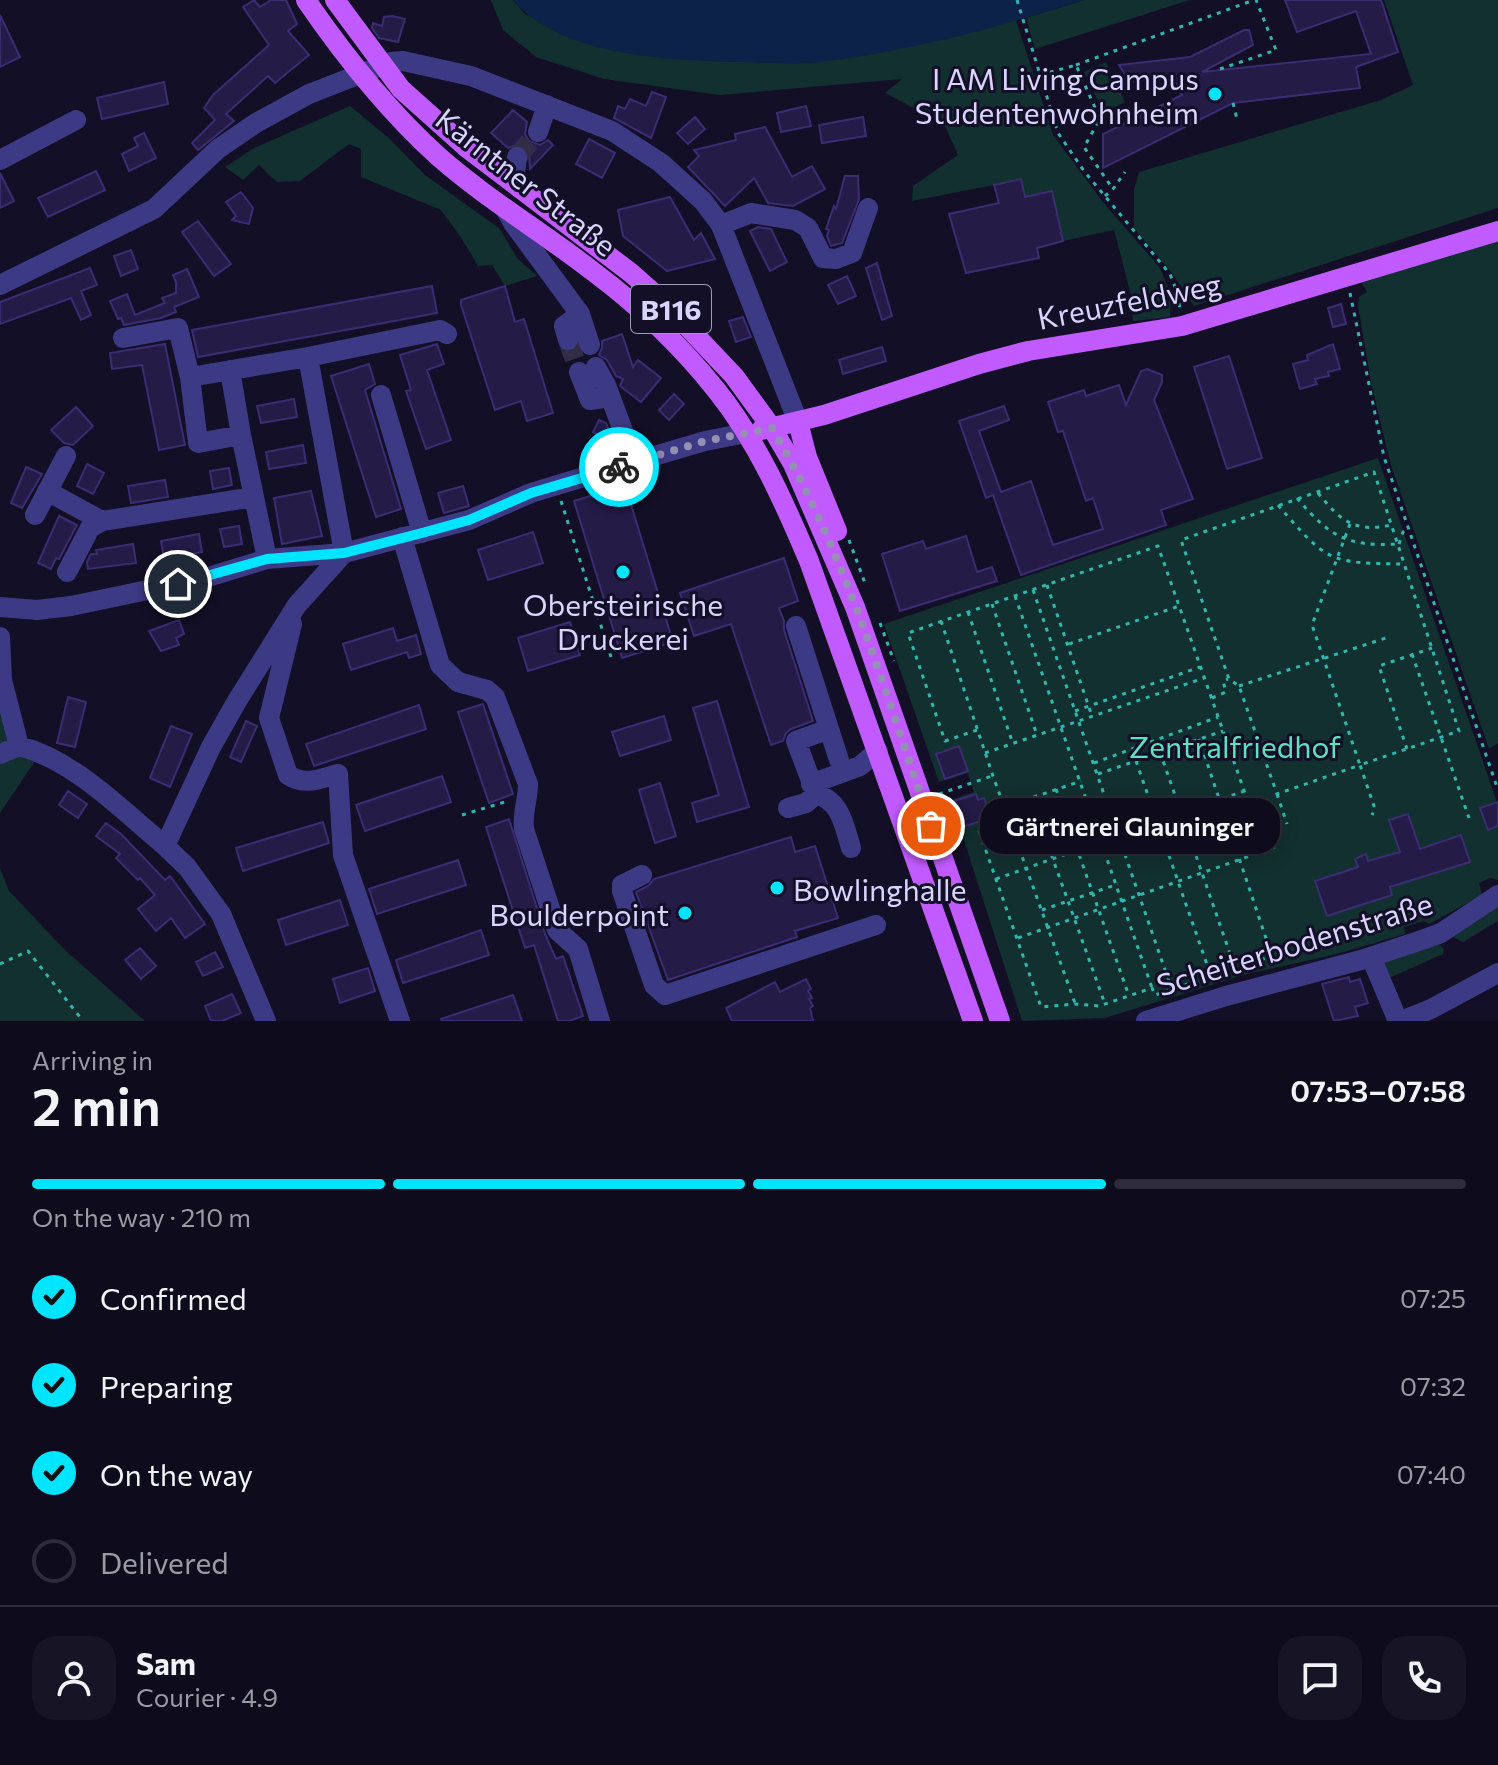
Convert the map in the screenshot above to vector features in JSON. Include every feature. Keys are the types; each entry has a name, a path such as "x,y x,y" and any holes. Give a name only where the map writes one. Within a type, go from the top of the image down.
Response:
{"main road":[{"name":"Kärntner Straße","path":"306,0 359,74 439,157 506,210 592,270 637,308 716,390 746,433 809,561 973,1021"},
{"name":"Kärntner Straße","path":"335,0 401,89 467,148 631,273 666,304 734,376 772,428 793,464 839,568 1000,1021"},
{"name":"Kreuzfeldweg","path":"746,433 798,422 1028,351 1182,326 1498,231"},
{"path":"798,422 807,457 847,557 839,568"}],"street":[{"name":"Kärntner Straße","path":"382,65 403,61 471,76 612,131 661,163 703,201 721,225 798,422"},
{"path":"0,285 154,209 218,149 256,123 309,94 382,65"},
{"path":"538,132 547,105"},
{"path":"0,160 76,120"},
{"path":"517,157 515,173 520,189"},
{"path":"721,225 751,213 795,220 808,228 823,258 836,259 852,253 868,208"},
{"path":"506,210 580,314 590,345"},
{"path":"568,340 564,326 580,314"},
{"path":"123,338 178,328 190,377 198,443 241,435"},
{"path":"190,377 440,330 447,334"},
{"path":"308,357 344,553"},
{"path":"587,369 610,397 635,463"},
{"path":"230,370 267,559"},
{"path":"381,395 440,665 458,682 487,690 495,697 528,784 522,816 524,829 557,930 578,949 600,1021"},
{"path":"0,607 37,610 71,606 205,578 267,559 344,553 469,520 531,493 705,441 746,433"},
{"path":"35,515 66,456"},
{"path":"47,491 102,521"},
{"path":"67,572 90,528 102,521 254,497"},
{"path":"165,846 218,736 297,605 344,553"},
{"path":"297,605 269,718 288,775 298,781 310,782 338,774 343,855 400,1021"},
{"path":"796,626 839,760"},
{"path":"0,637 2,680 19,746"},
{"path":"829,729 796,741 814,789 828,798 842,817 851,848"},
{"path":"0,754 19,746 33,749 95,786 187,867 221,914 266,1021"},
{"path":"788,808 806,803 814,789 860,766 878,751"},
{"path":"642,875 622,885 622,891 654,985 665,995 876,925"},
{"name":"Scheiterbodenstraße","path":"1146,1021 1371,957 1441,933 1498,895"},
{"path":"1371,957 1399,1021 1431,1009 1498,973"}],"path":[{"path":"1017,0 1058,133 1170,274 1181,316"},
{"path":"1040,76 1255,0 1276,50 1220,69"},
{"path":"1076,65 1100,119 1084,147 1113,189"},
{"path":"1233,103 1237,119"},
{"path":"1105,196 1125,172"},
{"path":"1349,287 1384,457 1498,790"},
{"path":"1277,794 1459,731 1374,472 1181,540 1229,679 1239,686 1287,824"},
{"path":"557,486 611,657"},
{"path":"1316,491 1350,524 1361,528 1392,525"},
{"path":"1297,498 1312,516 1343,540 1362,545 1399,544"},
{"path":"1278,505 1312,544 1335,560 1359,564 1405,564"},
{"path":"1350,524 1312,625 1375,809 1372,815"},
{"path":"1399,544 1403,532 1408,529"},
{"path":"977,730 945,741 908,633 1158,546 1265,850"},
{"path":"1047,585 1092,716"},
{"path":"1033,590 1172,990"},
{"path":"1015,596 1155,995 1272,956 1199,739"},
{"path":"992,604 1037,735"},
{"path":"1067,645 1179,606"},
{"path":"968,612 1013,744"},
{"path":"941,621 1075,1004"},
{"path":"1239,686 1389,637"},
{"path":"1407,749 1379,666 1432,648"},
{"path":"1412,654 1469,818"},
{"path":"1075,711 1200,667"},
{"path":"985,753 1204,678"},
{"path":"1212,698 1226,692 1223,681 1229,679"},
{"path":"1093,764 1218,717"},
{"path":"1097,775 1223,731"},
{"path":"1160,752 1235,968"},
{"path":"1136,761 1211,976"},
{"path":"939,794 993,776"},
{"path":"1004,807 1081,781"},
{"path":"1056,789 1129,996"},
{"path":"996,879 1244,791"},
{"path":"462,815 528,794"},
{"path":"1031,798 1105,1004"},
{"path":"979,831 1041,1007 1075,1004 1099,1006 1152,988"},
{"path":"1017,938 1275,847"},
{"path":"1041,910 1118,884"},
{"path":"0,964 28,951 83,1021"}],"green space":[{"path":"491,0 513,0 525,14 641,55 708,61 806,63 911,46 1016,20 1053,135 1102,201 1160,268 1171,295 1170,317 1133,321 1131,295 1114,230 1063,241 1052,191 1025,197 994,185 912,201 913,186 958,155 944,124 885,93 902,79 720,95 604,79 536,57 503,30"},
{"path":"1084,0 1190,0 1035,49 1026,18"},
{"path":"1384,0 1498,0 1498,208 1194,306 1172,273 1134,228 1134,190 1139,172 1381,100 1413,85"},
{"path":"1106,62 1125,102 1104,113 1084,72"},
{"path":"350,106 390,139 425,175 500,229 517,258 537,276 505,286 492,265 478,266 441,210 361,177 361,149 349,144 300,181 277,182 259,165 243,180 225,167 254,148"},
{"path":"1498,239 1498,743 1489,749 1390,462 1371,382 1358,306 1359,297 1367,292 1361,282"},
{"name":"Zentralfriedhof","path":"1378,458 1498,805 1498,880 1490,878 1479,883 1482,895 1429,924 1424,921 1404,927 1405,934 1337,954 1247,974 1105,1018 1022,1021 951,800 974,792 968,773 939,782 884,624"},
{"path":"0,704 35,761 0,813"},
{"path":"0,868 9,891 65,950 145,1021 0,1021"},
{"path":"1498,905 1498,921 1463,942 1453,937"},
{"path":"1439,944 1444,949 1443,954 1387,979 1380,963"}],"water":[{"path":"513,0 1084,0 983,30 914,46 845,59 793,64 684,60 589,45 560,34 534,19"}],"building":[{"path":"254,0 260,7 271,0 286,0 297,24 288,31 309,55 275,83 268,76 226,114 234,121 198,150 192,143 215,120 204,108 213,95 269,45 243,7"},
{"path":"1285,0 1381,0 1398,52 1356,67 1360,88 1233,103 1103,168 1103,134 1182,95 1172,77 1130,82 1119,65 1190,57 1244,30 1249,30 1253,45 1202,72 1371,54 1356,11 1297,32"},
{"path":"0,15 20,57 0,67"},
{"path":"384,17 405,19 398,42 379,38 372,28 373,23 382,26"},
{"path":"164,82 168,104 102,119 97,98"},
{"path":"652,92 666,97 651,138 614,118 618,106 625,109 630,99 646,106"},
{"path":"806,106 811,126 781,132 777,113"},
{"path":"513,110 527,122 525,134 529,141 540,145 548,140 553,145 530,169 529,153 525,147 518,144 508,148 491,133"},
{"path":"695,117 705,129 688,144 677,133"},
{"path":"863,117 866,136 822,143 819,125"},
{"path":"765,127 792,177 812,166 825,189 793,206 768,203 754,178 725,206 688,167 699,156 694,150 736,140 735,134"},
{"path":"144,133 156,158 129,171 122,154 138,146 134,138"},
{"path":"589,139 615,153 602,178 576,164"},
{"path":"96,171 105,190 48,217 38,198"},
{"path":"0,173 14,201 0,208"},
{"path":"845,176 858,176 859,199 842,243 831,246 827,236 829,230 826,229 834,206 836,209"},
{"path":"1021,179 1025,197 1052,191 1063,241 1037,248 1039,258 966,273 949,214 999,203 994,185"},
{"path":"241,192 253,208 249,224 232,220 236,216 226,202"},
{"path":"670,197 694,240 701,233 715,259 667,271 623,236 618,210"},
{"path":"198,221 231,264 214,276 182,232"},
{"path":"758,227 771,229 787,262 770,271 750,231"},
{"path":"131,250 138,269 121,276 114,256"},
{"path":"877,263 892,316 882,320 866,268"},
{"path":"90,268 97,285 81,291 91,315 81,320 71,298 0,324 0,302"},
{"path":"187,269 199,297 174,307 176,312 161,318 124,325 121,318 118,319 110,301 127,294 135,315 165,303 162,298 176,293 173,275"},
{"path":"847,276 856,296 838,304 828,285"},
{"path":"432,286 437,313 198,357 192,330"},
{"path":"505,286 515,322 524,319 553,413 527,421 521,401 495,410 461,305 461,300"},
{"path":"1341,304 1346,324 1333,327 1328,308"},
{"path":"743,317 751,337 736,342 729,321"},
{"path":"622,334 633,367 638,360 661,378 641,402 620,386 623,379 616,376 607,360 599,355 602,341"},
{"path":"165,344 185,445 159,450 142,365 112,369 110,353"},
{"path":"437,344 444,364 427,370 451,440 426,449 406,391 411,390 400,355"},
{"path":"1333,344 1340,369 1328,372 1329,376 1315,379 1317,384 1300,389 1293,364 1308,360 1307,355"},
{"path":"882,347 886,361 843,374 839,360"},
{"path":"1229,356 1262,458 1227,469 1194,367"},
{"path":"369,364 375,384 365,390 401,509 376,517 331,376"},
{"path":"1147,369 1162,375 1154,400 1193,499 1161,510 1166,525 1021,575 993,495 986,498 959,421 1004,406 1009,420 979,431 1001,492 1031,481 1053,545 1103,529 1093,498 1086,501 1063,431 1058,432 1048,402 1084,390 1086,396 1119,385 1126,405 1141,371"},
{"path":"674,394 684,404 669,420 659,410"},
{"path":"294,399 297,417 261,423 257,406"},
{"path":"76,407 93,426 73,445 64,443 51,430"},
{"path":"599,420 606,423 614,443 593,432"},
{"path":"303,445 306,463 269,469 266,452"},
{"path":"87,464 104,473 93,494 77,486"},
{"path":"26,467 42,474 22,508 11,503"},
{"path":"229,468 232,485 213,489 210,471"},
{"path":"165,480 168,497 131,503 128,486"},
{"name":"Obersteirische Druckerei","path":"625,485 673,642 622,658 574,501"},
{"path":"463,486 469,506 444,513 438,493"},
{"path":"311,491 322,536 282,544 274,498"},
{"path":"59,516 77,525 51,569 38,563"},
{"path":"239,526 242,544 224,547 220,529"},
{"path":"533,532 543,563 488,580 478,550"},
{"path":"199,534 202,552 164,559 161,541"},
{"path":"966,536 977,572 992,567 997,581 900,611 882,554 923,541 926,549"},
{"path":"133,544 136,563 88,569 87,562 91,554 97,554 96,550"},
{"path":"784,558 798,601 779,608 813,721 791,729 783,741 771,745 731,624 694,636 680,593"},
{"path":"179,620 184,634 176,638 179,645 161,651 149,631"},
{"path":"570,622 580,655 528,671 518,638"},
{"path":"393,628 397,641 416,635 421,654 409,658 407,652 351,670 343,644"},
{"path":"68,697 86,702 75,747 57,743"},
{"path":"717,701 749,807 697,822 692,803 719,795 693,708"},
{"path":"483,704 513,794 489,803 458,712"},
{"path":"419,705 426,729 314,766 306,744"},
{"path":"664,716 671,740 620,756 612,732"},
{"path":"246,721 257,726 241,762 230,757"},
{"path":"171,726 192,734 170,787 150,778"},
{"path":"959,746 968,771 945,779 936,754"},
{"path":"442,776 451,802 365,831 356,805"},
{"path":"660,783 676,836 655,843 639,790"},
{"path":"68,791 87,804 78,818 59,805"},
{"path":"976,794 978,800 984,798 989,812 982,814 984,820 963,827 954,801"},
{"path":"1498,802 1498,826 1488,830 1480,808"},
{"path":"1408,814 1420,849 1461,835 1470,862 1390,887 1392,895 1327,916 1315,881 1358,867 1355,859 1366,854 1368,861 1400,852 1389,820"},
{"path":"509,819 545,934 556,959 563,956 583,1016 569,1021 558,1021 534,945 525,948 486,827"},
{"path":"323,822 329,843 243,871 236,848"},
{"path":"106,823 121,834 165,880 170,876 205,924 185,938 171,918 156,931 138,909 155,895 116,858 120,854 96,836"},
{"path":"791,837 795,852 815,846 838,918 795,931 797,937 668,980 636,892 654,879"},
{"path":"458,860 466,885 377,914 369,889"},
{"path":"340,900 348,925 286,945 278,920"},
{"path":"481,930 489,955 403,983 396,960"},
{"path":"140,948 156,966 141,979 125,960"},
{"path":"215,952 223,967 203,976 196,962"},
{"path":"368,968 375,991 340,1003 333,979"},
{"path":"1349,977 1350,982 1360,979 1368,1003 1355,1007 1358,1016 1334,1021 1322,984"},
{"path":"806,979 811,989 808,991 812,998 809,999 813,1006 810,1008 813,1021 732,1021 726,1008 775,982 780,992"},
{"path":"232,994 241,1013 222,1021 211,1021 205,1006"},
{"path":"513,995 522,1021 441,1019"}],"tunnel":[{"path":"517,157 538,132"},
{"path":"568,340 579,372"}],"way so far":[{"path":"619,467 705,441 772,428 793,464 855,607 931,826"}],"place":[{"name":"I AM Living Campus Studentenwohnheim","path":"1215,94"},
{"name":"Obersteirische Druckerei","path":"623,572"},
{"name":"Gärtnerei Glauninger","path":"931,826"},
{"name":"Bowlinghalle","path":"777,888"},
{"name":"Boulderpoint","path":"685,913"}],"route":[{"path":"178,584 267,559 344,553 422,533 469,520 531,493 619,467"}]}
